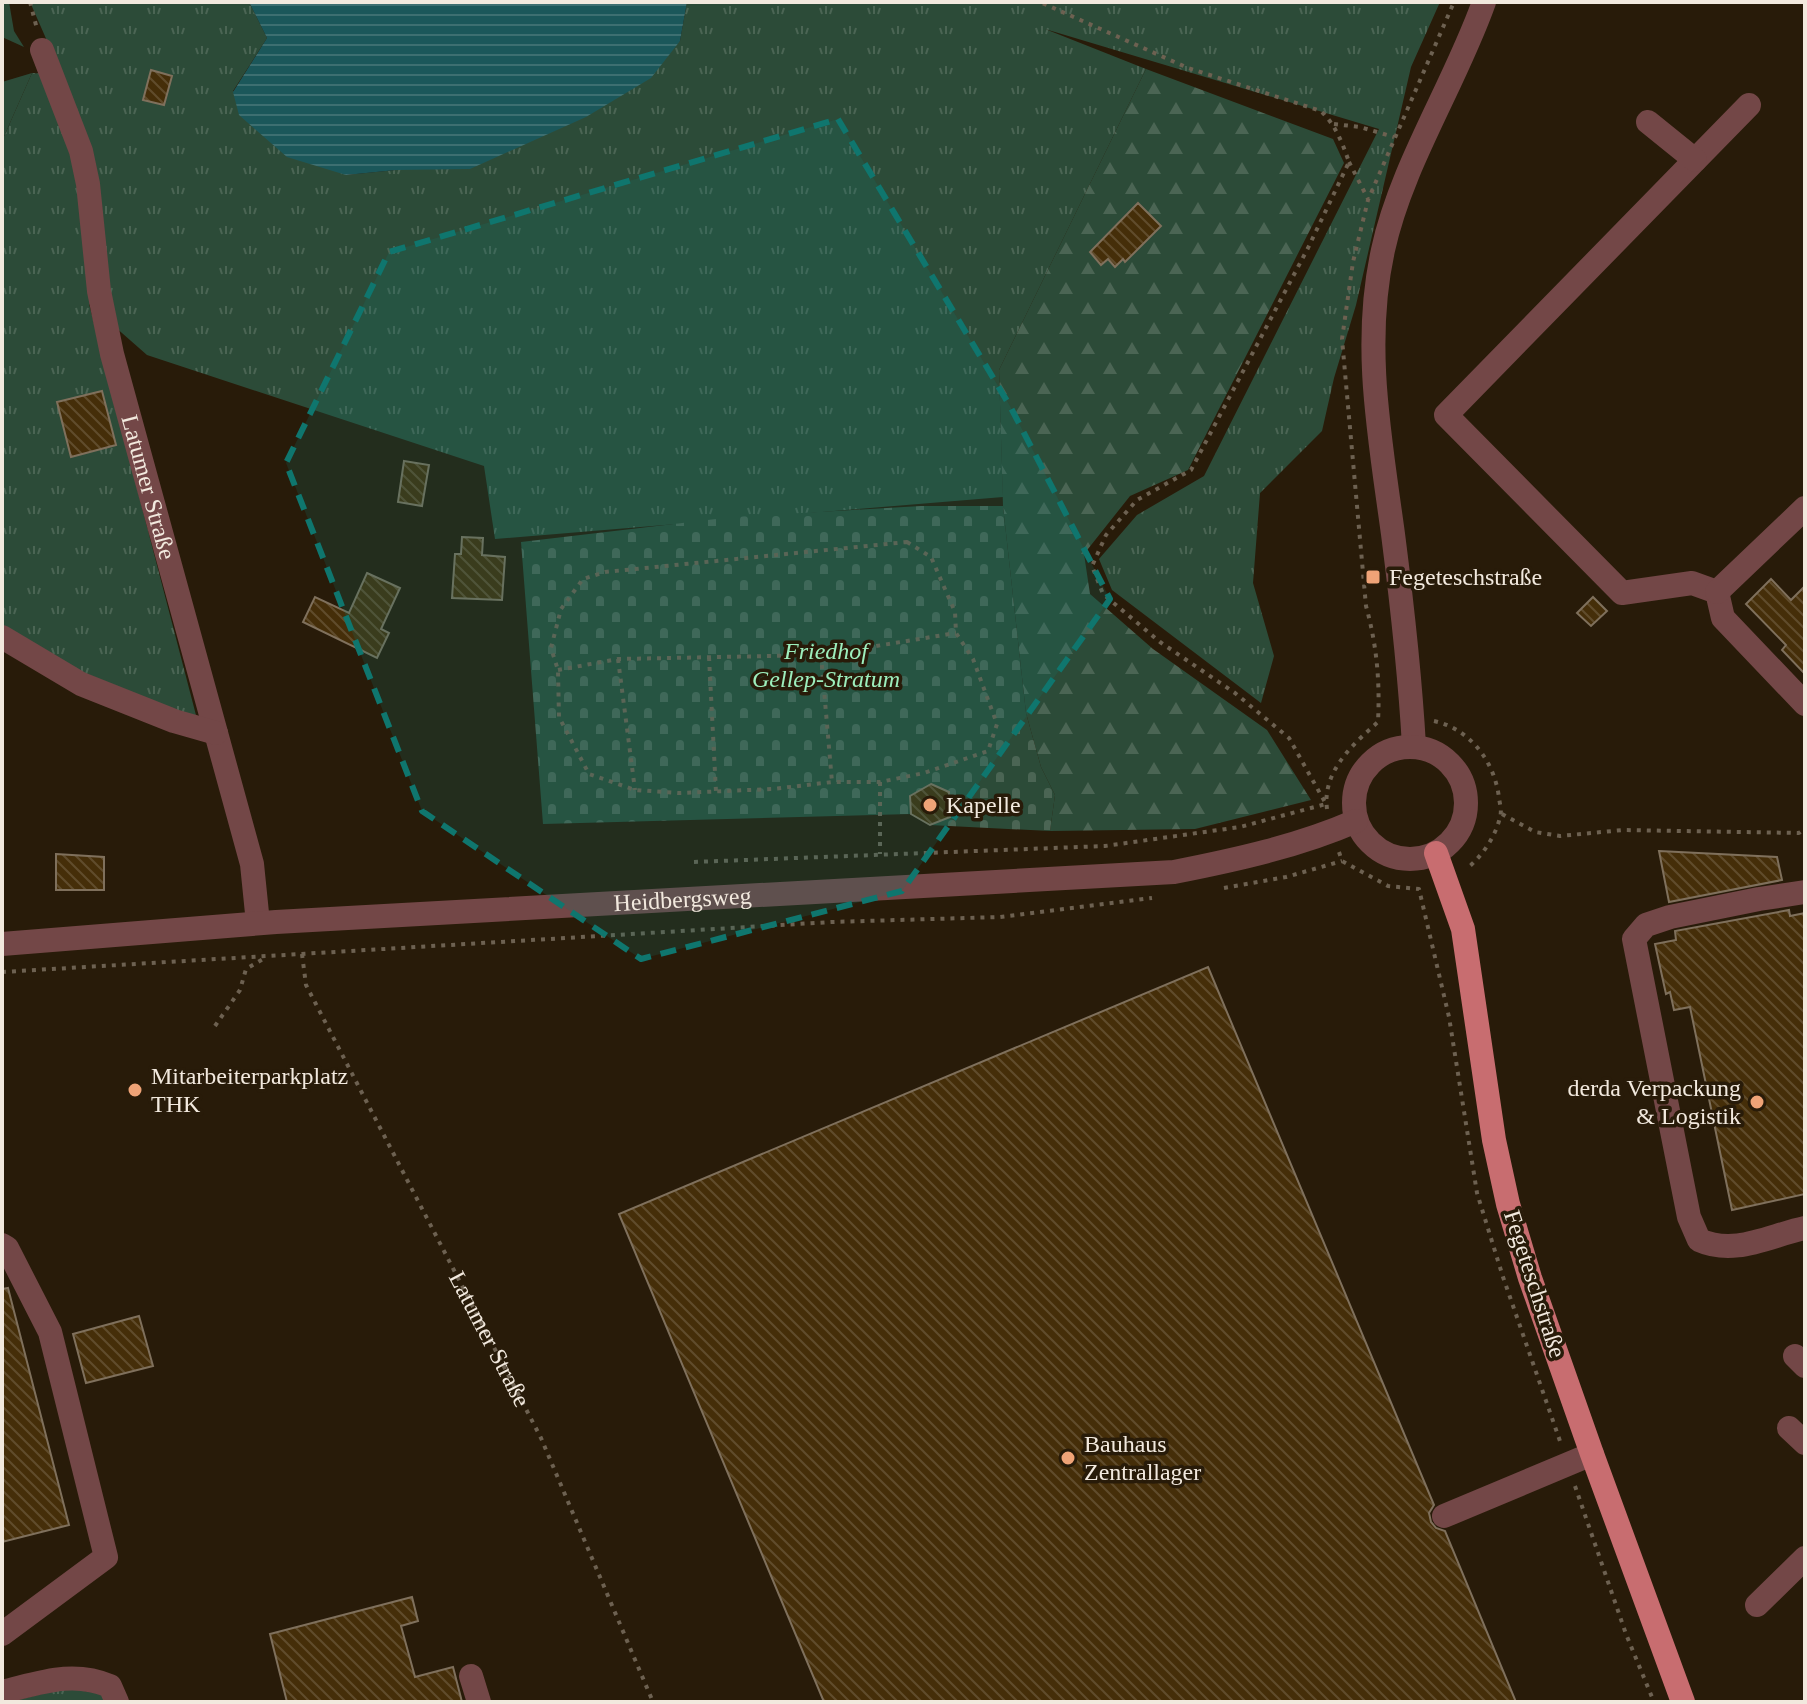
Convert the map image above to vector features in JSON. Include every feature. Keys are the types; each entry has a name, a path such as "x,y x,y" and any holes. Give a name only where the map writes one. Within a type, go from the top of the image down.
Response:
{"main road":[{"name":"Fegeteschstraße","path":"1436,853 1465,943 1494,1140 1508,1204 1530,1278 1669,1671 1683,1702"}],"street":[{"path":"1414,746 1403,610 1375,403 1373,309 1394,208 1484,2"},
{"name":"Latumer Straße","path":"42,50 81,151 88,184 99,291 112,354 252,864 258,923"},
{"path":"1717,592 1692,583 1622,593 1446,415 1749,105"},
{"path":"1648,122 1695,160"},
{"path":"1717,592 1805,508"},
{"path":"1717,592 1723,618 1801,693"},
{"path":"2,637 81,684 174,721 216,733"},
{"path":"1414,746 1432,750 1448,760 1459,774 1466,791 1467,810 1451,842 1436,853 1420,859 1403,859 1387,855 1363,835 1356,821 1353,802 1356,784 1365,768 1387,751 1414,746"},
{"name":"Heidbergsweg","path":"2,944 258,923 1174,872 1229,861 1331,832 1356,821"},
{"path":"1805,892 1670,917 1646,925 1634,939 1689,1217 1699,1240 1715,1247 1732,1248 1805,1228"},
{"path":"2,1245 7,1248 50,1332 106,1557 2,1634"},
{"path":"1444,1516 1592,1454"},
{"path":"1757,1605 1805,1558"},
{"path":"471,1676 479,1702"},
{"path":"2,1692 60,1678 90,1678 110,1686 117,1702"}],"path":[{"path":"1040,2 1188,68 1321,111 1334,124 1368,200"},
{"path":"1334,124 1360,127 1394,137"},
{"path":"694,862 1105,846 1240,827 1326,804 1289,738 1235,693 1160,642 1103,594 1092,566 1106,535 1137,500 1191,470 1308,248 1349,162"},
{"path":"907,542 931,557 955,612 956,633 973,659 997,724 988,751 924,773 880,782 832,782 773,789 716,792 635,790 589,774 559,717 558,670 551,648 561,609 583,579 605,572 907,542"},
{"path":"558,670 618,659 821,655 956,633"},
{"path":"821,655 832,782"},
{"path":"709,657 716,792"},
{"path":"618,659 635,790"},
{"path":"1378,722 1412,717 1439,721 1459,730 1489,763 1498,787 1502,814 1478,857 1469,867 1446,881"},
{"path":"880,782 880,854"},
{"path":"1502,814 1535,832 1560,836 1623,830 1799,833 1805,828"},
{"path":"2,972 831,922"},
{"name":"Latumer Straße","path":"302,954 306,985 541,1438 653,1702"},
{"path":"215,1026 238,995 246,969 267,956"}],"highlighted area":[{"path":"838,119 1010,406 1110,599 902,891 641,959 422,811 286,463 389,252"}],"green space":[{"path":"2,2 9,2 14,31 24,47 2,37"},
{"path":"30,2 249,2 267,38 233,91 346,175 396,170 680,41 687,2 1440,2 1411,67 1356,305 1322,431 1260,493 1253,583 1274,656 1261,703 1112,590 1099,559 1137,515 1204,476 1379,129 1045,29 1146,69 999,370 1003,497 495,539 484,466 147,355 89,304 197,719 82,672 2,627 2,141 32,73 62,75"},
{"path":"1146,69 1333,139 1344,163 1188,470 1130,496 1084,554 1090,594 1153,649 1267,730 1311,800 1195,829 1050,831 1055,795 1041,767 1026,713 1003,506 999,370"},
{"path":"32,73 2,141 2,82"},
{"name":"Friedhof Gellep-Stratum","path":"921,506 1003,506 1026,713 1041,767 1055,795 1050,831 930,825 950,816 949,792 931,784 910,796 911,814 543,824 521,542 733,517"},
{"path":"58,1690 102,1694 110,1702 9,1702"}],"water":[{"path":"249,2 687,2 680,41 651,78 586,117 470,169 396,170 346,175 287,157 239,115 233,92 267,38"}],"building":[{"path":"151,70 172,76 164,105 143,100"},
{"path":"1138,203 1161,226 1125,262 1123,259 1115,267 1108,259 1101,265 1090,252"},
{"path":"102,391 116,445 71,457 57,402"},
{"path":"404,461 429,465 422,506 398,502"},
{"path":"462,537 483,538 482,555 505,557 502,600 452,598 455,554 461,554"},
{"path":"367,573 400,588 381,629 389,633 377,658 303,622 315,597 349,613"},
{"path":"1771,579 1791,600 1805,586 1805,674 1782,650 1786,645 1746,604"},
{"path":"1593,597 1607,611 1591,626 1577,613"},
{"name":"Kapelle","path":"931,784 949,792 950,817 930,825 911,814 910,796"},
{"path":"1659,851 1777,857 1782,880 1669,902"},
{"path":"56,854 104,857 104,890 56,890"},
{"name":"derda Verpackung & Logistik","path":"1789,910 1790,916 1805,913 1805,1194 1732,1210 1690,1007 1674,1010 1670,992 1666,994 1655,944 1676,940 1675,931"},
{"name":"Bauhaus Zentrallager","path":"1208,967 1434,1505 1429,1513 1431,1522 1445,1531 1516,1702 824,1702 619,1214"},
{"path":"8,1288 69,1525 2,1542 2,1289"},
{"path":"139,1316 153,1366 86,1383 73,1334"},
{"path":"412,1597 418,1621 401,1626 415,1677 453,1667 462,1702 287,1702 270,1634"}],"place":[{"name":"Fegeteschstraße","path":"1373,577"},
{"name":"Kapelle","path":"930,805"},
{"name":"Mitarbeiterparkplatz THK","path":"135,1090"},
{"name":"derda Verpackung & Logistik","path":"1757,1102"},
{"name":"Bauhaus Zentrallager","path":"1068,1458"}]}
